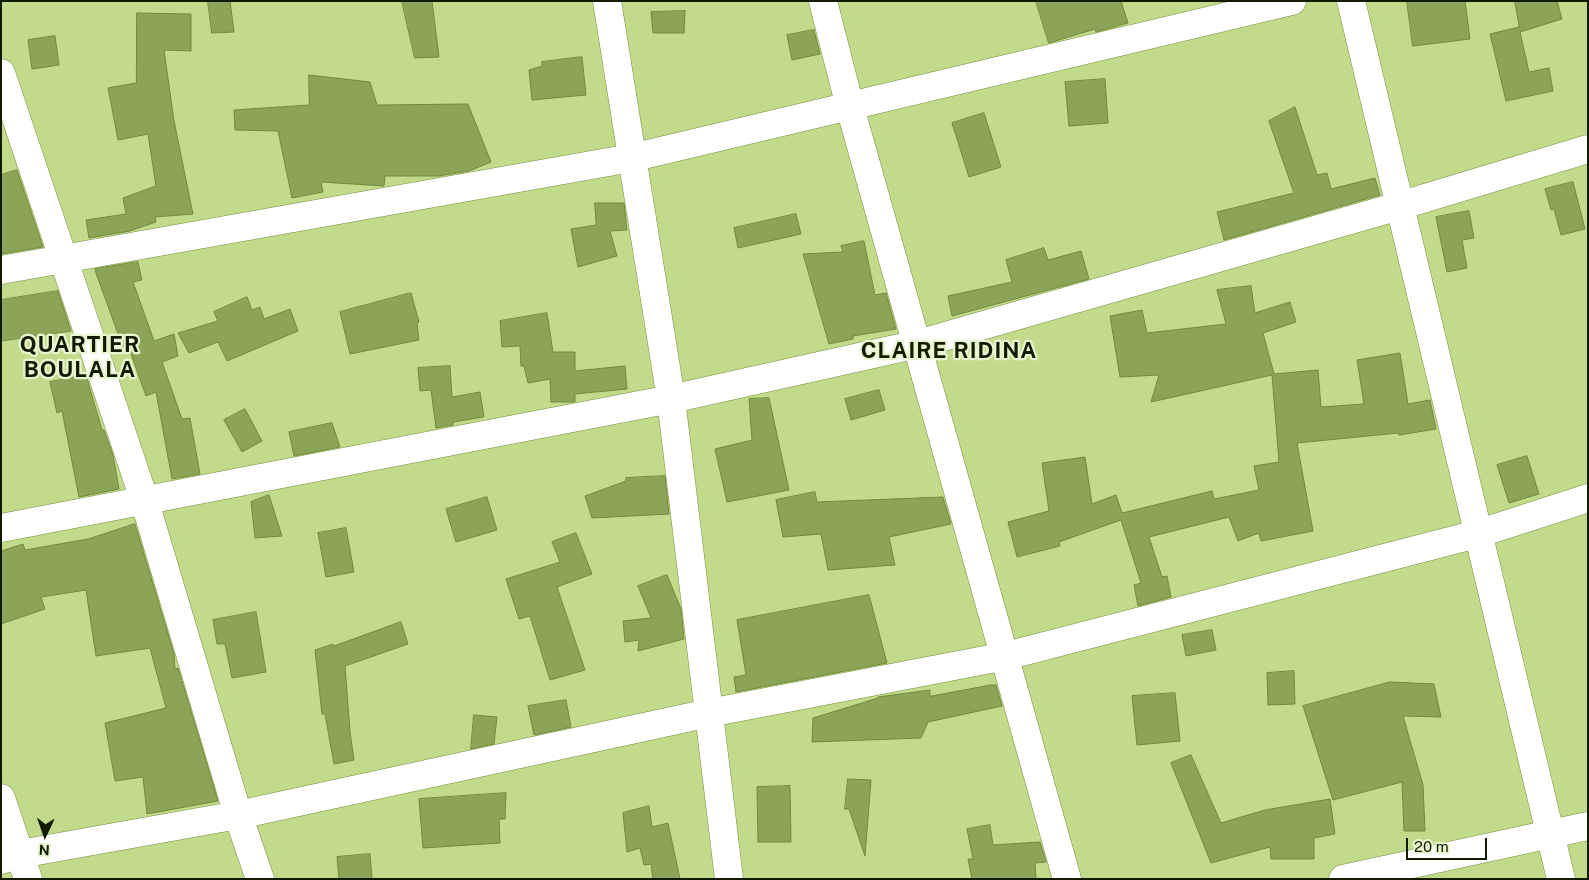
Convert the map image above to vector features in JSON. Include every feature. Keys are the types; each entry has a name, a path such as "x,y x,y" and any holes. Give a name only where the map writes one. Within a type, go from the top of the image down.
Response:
{"street":[{"path":"607,1 630,158 671,399 729,879"},
{"path":"823,1 850,107 1006,656 1067,879"},
{"path":"1,270 630,158 1292,1"},
{"path":"1350,1 1560,879"},
{"path":"1,73 144,499 238,815 260,879"},
{"path":"1,528 671,399 918,344 1399,206 1588,149"},
{"path":"1,798 16,864 709,713 1006,656 1477,534 1588,498"},
{"path":"1343,879 1588,826"}],"building":[{"path":"208,1 230,1 234,32 212,33"},
{"path":"402,1 432,1 439,57 415,58"},
{"path":"1036,1 1121,1 1128,23 1096,32 1095,29 1049,43"},
{"path":"1407,1 1465,1 1470,39 1413,46"},
{"path":"1515,1 1557,1 1562,19 1520,32 1529,72 1549,68 1553,91 1506,101 1490,34 1519,27"},
{"path":"685,11 684,33 653,33 651,12"},
{"path":"137,13 191,14 191,51 164,50 174,121 193,214 155,217 156,222 130,231 89,238 86,220 126,214 123,198 156,186 148,134 118,140 108,88 136,83"},
{"path":"814,30 820,54 792,60 787,35"},
{"path":"55,36 59,65 32,69 28,40"},
{"path":"582,57 586,95 532,100 529,70 542,66 542,62"},
{"path":"309,75 370,82 377,105 468,104 491,162 469,171 439,176 385,176 384,186 321,182 323,192 292,198 278,131 235,130 234,110 309,105"},
{"path":"1105,79 1108,123 1069,126 1065,82"},
{"path":"1295,107 1317,175 1327,173 1331,189 1375,178 1380,195 1224,240 1217,212 1294,193 1269,121"},
{"path":"984,113 1001,167 969,177 952,123"},
{"path":"17,170 43,247 1,254 1,175"},
{"path":"1573,182 1585,229 1561,235 1554,209 1551,210 1545,189"},
{"path":"595,203 624,203 627,230 610,231 617,256 578,267 571,229 596,225"},
{"path":"1469,211 1474,238 1462,240 1467,268 1447,272 1436,217"},
{"path":"796,214 801,234 738,248 734,228"},
{"path":"864,241 875,295 886,293 896,329 853,336 853,339 829,344 803,254 843,252 841,246"},
{"path":"1044,248 1048,260 1081,251 1089,279 952,316 948,296 1012,282 1006,260"},
{"path":"138,262 142,280 133,282 154,341 174,334 178,356 162,362 182,419 190,418 200,474 172,479 156,392 146,396 130,351 125,353 95,269"},
{"path":"1251,286 1255,313 1290,302 1296,322 1263,333 1274,374 1318,370 1321,407 1364,404 1357,360 1400,353 1408,404 1430,400 1436,429 1399,435 1398,433 1297,443 1313,531 1261,541 1259,533 1238,541 1229,517 1149,537 1162,577 1167,576 1171,597 1138,606 1134,585 1141,583 1121,520 1059,542 1060,546 1017,557 1008,522 1049,511 1042,463 1085,457 1092,504 1116,495 1122,513 1212,491 1214,499 1259,490 1254,466 1279,462 1272,375 1151,402 1159,375 1120,377 1110,316 1142,310 1147,333 1226,324 1217,290"},
{"path":"58,291 71,331 1,341 1,300"},
{"path":"411,293 419,322 417,323 419,340 350,354 340,312"},
{"path":"247,297 252,310 260,307 264,319 290,309 298,331 227,361 218,342 189,353 178,333 218,321 214,312"},
{"path":"547,313 553,352 575,352 575,371 625,366 627,389 575,394 575,402 551,402 550,379 528,383 524,366 521,366 520,346 502,347 500,321"},
{"path":"450,366 452,397 480,392 484,417 453,422 453,425 436,428 431,390 420,391 418,368"},
{"path":"86,375 102,430 104,430 113,455 119,489 79,497 62,411 57,413 50,382"},
{"path":"879,390 885,410 851,420 845,399"},
{"path":"769,398 789,490 727,502 715,449 752,440 749,399"},
{"path":"245,409 262,441 242,452 224,420"},
{"path":"332,423 340,447 294,456 289,432"},
{"path":"1527,456 1539,494 1509,503 1497,465"},
{"path":"665,476 669,514 592,518 585,496 626,481 626,478"},
{"path":"815,492 817,502 943,497 951,524 889,537 895,565 828,570 821,534 783,537 776,500"},
{"path":"269,495 282,536 255,538 251,502"},
{"path":"487,497 497,530 456,542 446,509"},
{"path":"135,524 174,654 175,669 178,668 218,801 147,814 143,777 115,781 105,723 166,708 150,648 96,656 86,590 41,597 45,609 1,624 1,551 23,544 25,550 88,539"},
{"path":"346,528 354,572 326,577 318,533"},
{"path":"576,533 592,574 557,587 585,670 550,680 530,616 519,619 506,579 560,562 552,542"},
{"path":"667,575 681,609 684,639 638,651 639,640 625,642 623,621 651,618 638,586"},
{"path":"869,595 887,663 736,692 734,677 746,675 737,620"},
{"path":"256,612 266,672 232,678 225,644 217,644 213,620"},
{"path":"401,622 408,644 345,666 354,760 334,764 325,714 322,714 315,650 333,644 333,646"},
{"path":"1212,630 1216,650 1186,656 1182,635"},
{"path":"1294,671 1295,704 1268,705 1267,673"},
{"path":"1390,682 1434,684 1441,717 1403,716 1423,785 1425,831 1404,831 1402,782 1333,800 1303,706"},
{"path":"996,685 1002,706 928,722 921,738 812,742 813,718 878,697 930,690 930,696"},
{"path":"1175,693 1180,741 1137,745 1132,696"},
{"path":"566,700 571,727 534,735 528,706"},
{"path":"474,715 497,717 494,744 471,749"},
{"path":"1191,755 1221,823 1265,810 1330,799 1335,834 1314,838 1314,859 1271,859 1270,847 1211,863 1171,763"},
{"path":"848,779 871,780 865,856 849,809 845,809"},
{"path":"790,786 791,842 758,842 757,787"},
{"path":"506,793 505,819 499,819 500,843 423,848 419,799"},
{"path":"649,806 652,827 668,823 680,879 653,879 651,864 644,865 640,848 627,852 623,813"},
{"path":"990,825 993,845 1040,842 1046,862 1035,863 1036,879 972,879 968,859 973,859 967,829"},
{"path":"370,854 372,879 339,879 337,857"}],"district":[{"name":"CLAIRE RIDINA","path":"949,351"},
{"name":"QUARTIER BOULALA","path":"80,358"}]}
